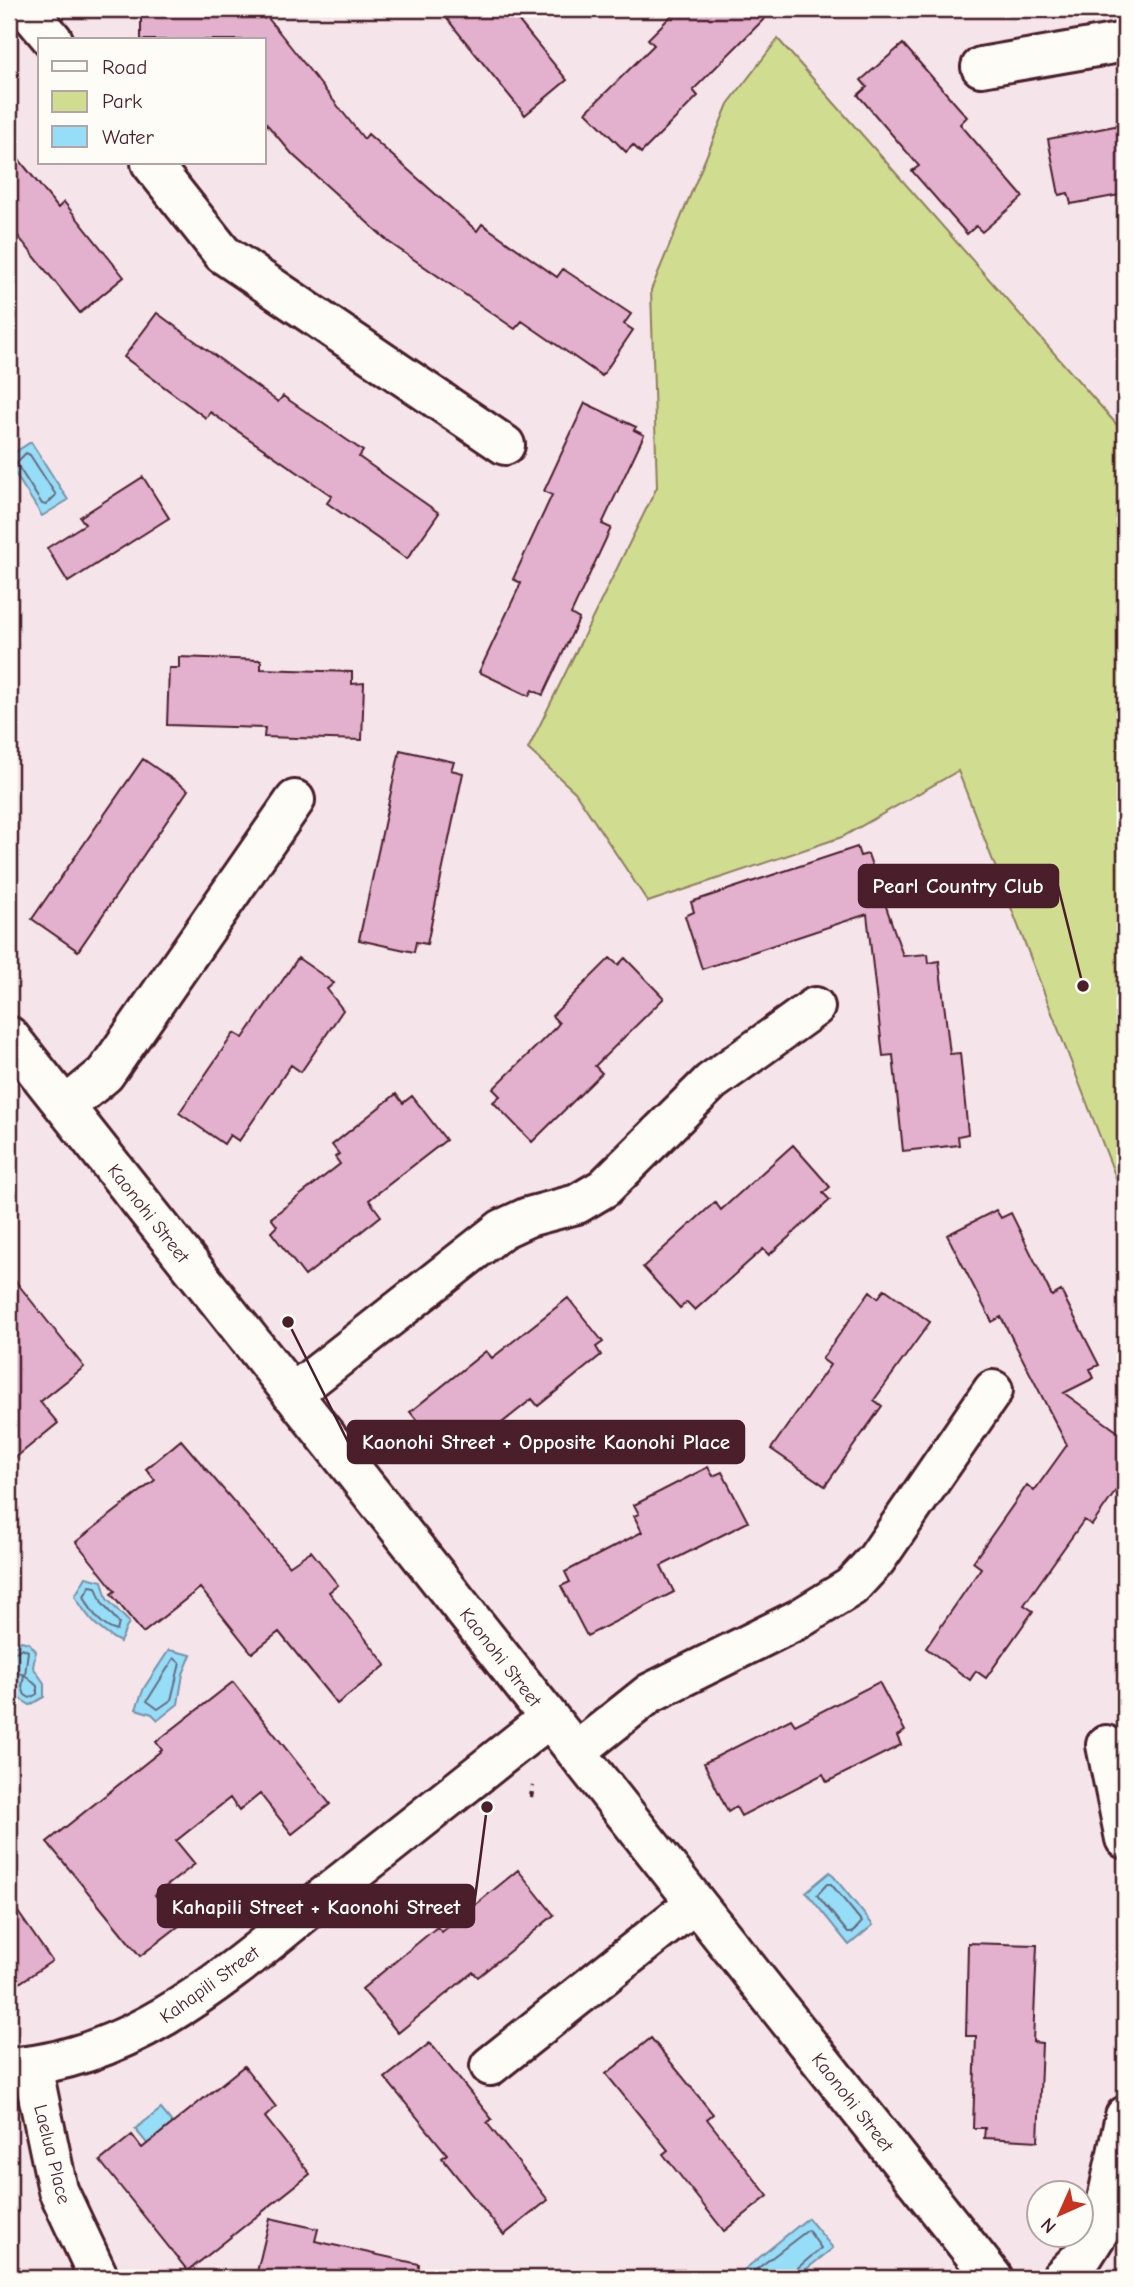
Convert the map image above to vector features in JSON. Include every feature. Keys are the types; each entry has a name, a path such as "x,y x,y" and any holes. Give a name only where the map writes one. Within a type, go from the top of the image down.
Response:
{"street":[{"path":"27,9 51,38"},
{"path":"981,67 1125,42"},
{"path":"151,164 223,254 505,445"},
{"path":"65,1107 105,1074 295,800"},
{"path":"292,1394 502,1229 528,1217 577,1203 604,1188 711,1082 815,1007"},
{"name":"Kaonohi Street","path":"16,1060 65,1107 993,2278"},
{"path":"576,1752 650,1693 799,1619 850,1587 876,1560 993,1390"},
{"name":"Kahapili Street","path":"20,2067 93,2051 169,2016 549,1718"},
{"path":"1106,1745 1125,1839"},
{"path":"491,2066 695,1903"},
{"name":"Laelua Place","path":"20,2067 58,2190 99,2278"},
{"path":"1060,2278 1084,2255 1101,2228 1125,2116"}],"path":[{"path":"10,1129 10,1143"},
{"path":"531,1797 533,1786"}],"green space":[{"path":"778,39 1125,434 1125,1201 958,771 842,837 648,902 575,792 528,749 657,487 651,290 728,104"}],"water":[{"path":"31,442 68,500 42,516 9,464 9,456"},
{"path":"86,1577 102,1581 107,1599 129,1622 120,1642 94,1623 75,1596"},
{"path":"21,1641 29,1643 36,1651 33,1667 44,1683 44,1697 30,1705 17,1697 15,1678 9,1674 9,1651"},
{"path":"169,1650 191,1655 183,1674 178,1704 158,1720 152,1714 136,1709 144,1688"},
{"path":"830,1872 873,1925 849,1945 806,1892"},
{"path":"161,2109 198,2154 173,2175 135,2129"},
{"path":"808,2218 833,2248 795,2278 734,2278"}],"building":[{"path":"141,9 255,9 264,18 264,13 364,139 368,134 477,231 482,224 557,277 563,269 631,314 624,324 633,330 602,376 522,321 515,329 390,243 293,155 266,123 266,38 141,38"},
{"path":"439,9 509,9 567,80 525,115"},
{"path":"678,9 774,9 693,90 698,96 641,153 633,145 626,152 586,112 654,45 648,39"},
{"path":"903,44 967,117 960,124 1023,197 982,232 976,226 967,234 912,171 919,166 858,95 867,87 861,80"},
{"path":"1125,124 1125,194 1071,204 1068,193 1059,195 1048,139"},
{"path":"9,147 58,208 64,202 124,277 80,313 9,225"},
{"path":"157,313 278,402 283,396 363,451 359,457 439,513 407,559 327,503 332,496 210,412 206,418 124,357"},
{"path":"585,403 636,427 634,430 644,435 602,524 611,528 571,614 579,619 543,695 532,690 529,696 479,672 521,583 513,579 552,495 544,491"},
{"path":"143,477 169,518 68,582 47,548 85,524 80,517"},
{"path":"179,657 261,660 261,669 352,672 352,684 364,683 362,740 264,737 265,728 167,725 169,668 179,668"},
{"path":"400,750 454,762 451,770 463,773 427,944 416,942 414,952 359,940"},
{"path":"143,759 188,790 78,951 32,919"},
{"path":"857,847 860,856 868,854 903,956 928,954 929,963 939,961 950,1054 960,1053 968,1134 958,1136 959,1145 903,1151 893,1055 883,1056 867,914 702,969 685,916 694,912 691,902"},
{"path":"298,958 334,983 327,989 343,1010 301,1072 291,1065 239,1141 230,1135 224,1144 179,1113 234,1033 243,1038"},
{"path":"610,958 618,965 625,958 664,998 595,1066 602,1073 532,1142 493,1102 500,1096 493,1089 556,1027 559,1023 552,1016"},
{"path":"396,1094 403,1103 412,1096 446,1140 369,1200 381,1216 305,1276 271,1232 277,1226 271,1218 340,1164 335,1157 339,1154 332,1145"},
{"path":"793,1145 830,1187 823,1193 830,1200 769,1255 763,1249 695,1310 687,1302 680,1308 643,1267 715,1202 721,1210"},
{"path":"996,1210 1001,1218 1011,1213 1052,1296 1061,1291 1099,1365 1090,1369 1094,1378 1064,1393 1125,1437 1125,1478 1092,1525 1084,1520 1024,1605 1033,1611 986,1678 976,1671 970,1680 926,1648 981,1568 973,1562 1027,1485 1034,1491 1067,1445 1001,1317 992,1322 947,1235"},
{"path":"9,1273 84,1367 40,1402 58,1423 9,1463"},
{"path":"885,1289 930,1322 874,1400 882,1406 825,1486 771,1449 830,1365 822,1359 870,1291 878,1298"},
{"path":"568,1298 603,1342 596,1347 601,1355 538,1406 532,1399 459,1457 453,1450 446,1456 410,1412 486,1351 492,1358"},
{"path":"181,1440 289,1566 311,1551 338,1585 329,1592 386,1665 337,1704 279,1632 252,1653 200,1588 143,1633 111,1594 115,1591 76,1542 155,1480 146,1469"},
{"path":"708,1467 713,1476 722,1472 748,1522 661,1566 674,1592 587,1636 561,1586 570,1582 565,1572 642,1532 634,1516 639,1514 634,1505"},
{"path":"233,1682 330,1804 292,1834 260,1794 239,1811 230,1798 176,1841 195,1864 155,1895 180,1925 140,1956 47,1842 162,1750 156,1742"},
{"path":"879,1682 905,1731 897,1736 901,1745 827,1782 823,1774 741,1816 736,1807 728,1812 704,1763 791,1719 795,1725"},
{"path":"518,1870 554,1915 478,1977 473,1972 398,2033 362,1989 437,1927 442,1932"},
{"path":"9,1899 52,1961 9,1990"},
{"path":"968,1943 1037,1945 1033,2042 1042,2043 1038,2141 984,2138 985,2128 973,2128 976,2036 966,2036"},
{"path":"651,2038 713,2114 707,2119 768,2196 724,2231 663,2154 668,2150 606,2074"},
{"path":"430,2043 492,2119 487,2123 548,2200 504,2235 442,2158 447,2154 385,2078"},
{"path":"244,2066 276,2107 265,2117 310,2174 188,2271 100,2161 132,2135 142,2148"},
{"path":"270,2218 318,2229 315,2241 419,2264 418,2278 281,2278 257,2272"}],"place":[{"name":"Pearl Country Club","path":"1083,986"},
{"name":"Kaonohi Street + Opposite Kaonohi Place","path":"288,1322"},
{"name":"Kahapili Street + Kaonohi Street","path":"487,1807"}]}
